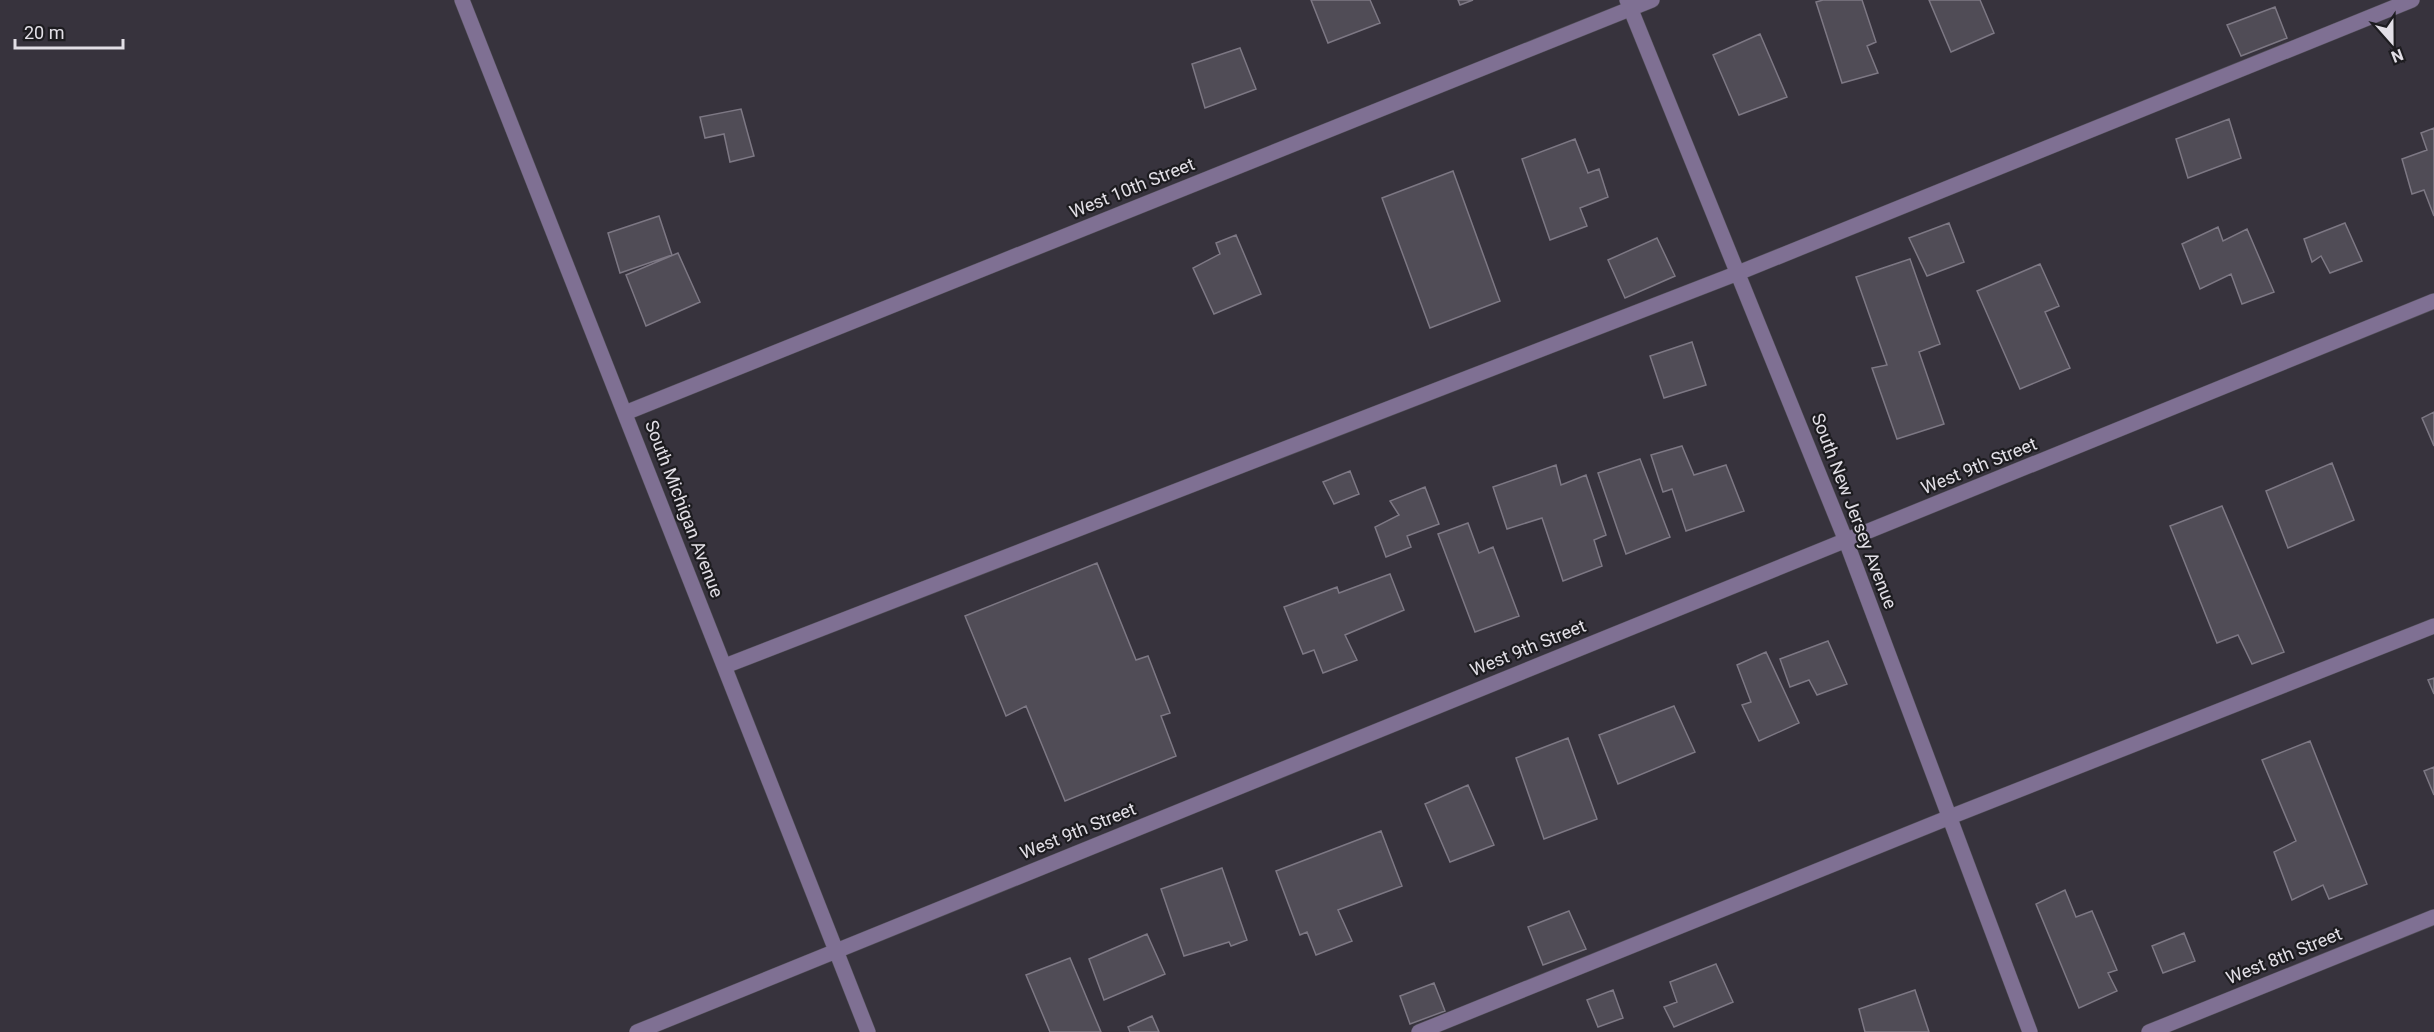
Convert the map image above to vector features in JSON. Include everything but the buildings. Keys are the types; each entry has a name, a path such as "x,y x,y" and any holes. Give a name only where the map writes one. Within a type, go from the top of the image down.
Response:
{"street":[{"name":"South Michigan Avenue","path":"462,0 868,1032"},
{"name":"West 10th Street","path":"626,413 1629,4 1653,0"},
{"path":"725,666 1738,273 2412,0"},
{"name":"South New Jersey Avenue","path":"1629,4 1846,541 2030,1032"},
{"name":"West 9th Street","path":"637,1032 2434,301"},
{"path":"1419,1032 1950,817 2434,627"},
{"name":"West 8th Street","path":"2149,1032 2434,916"}]}
